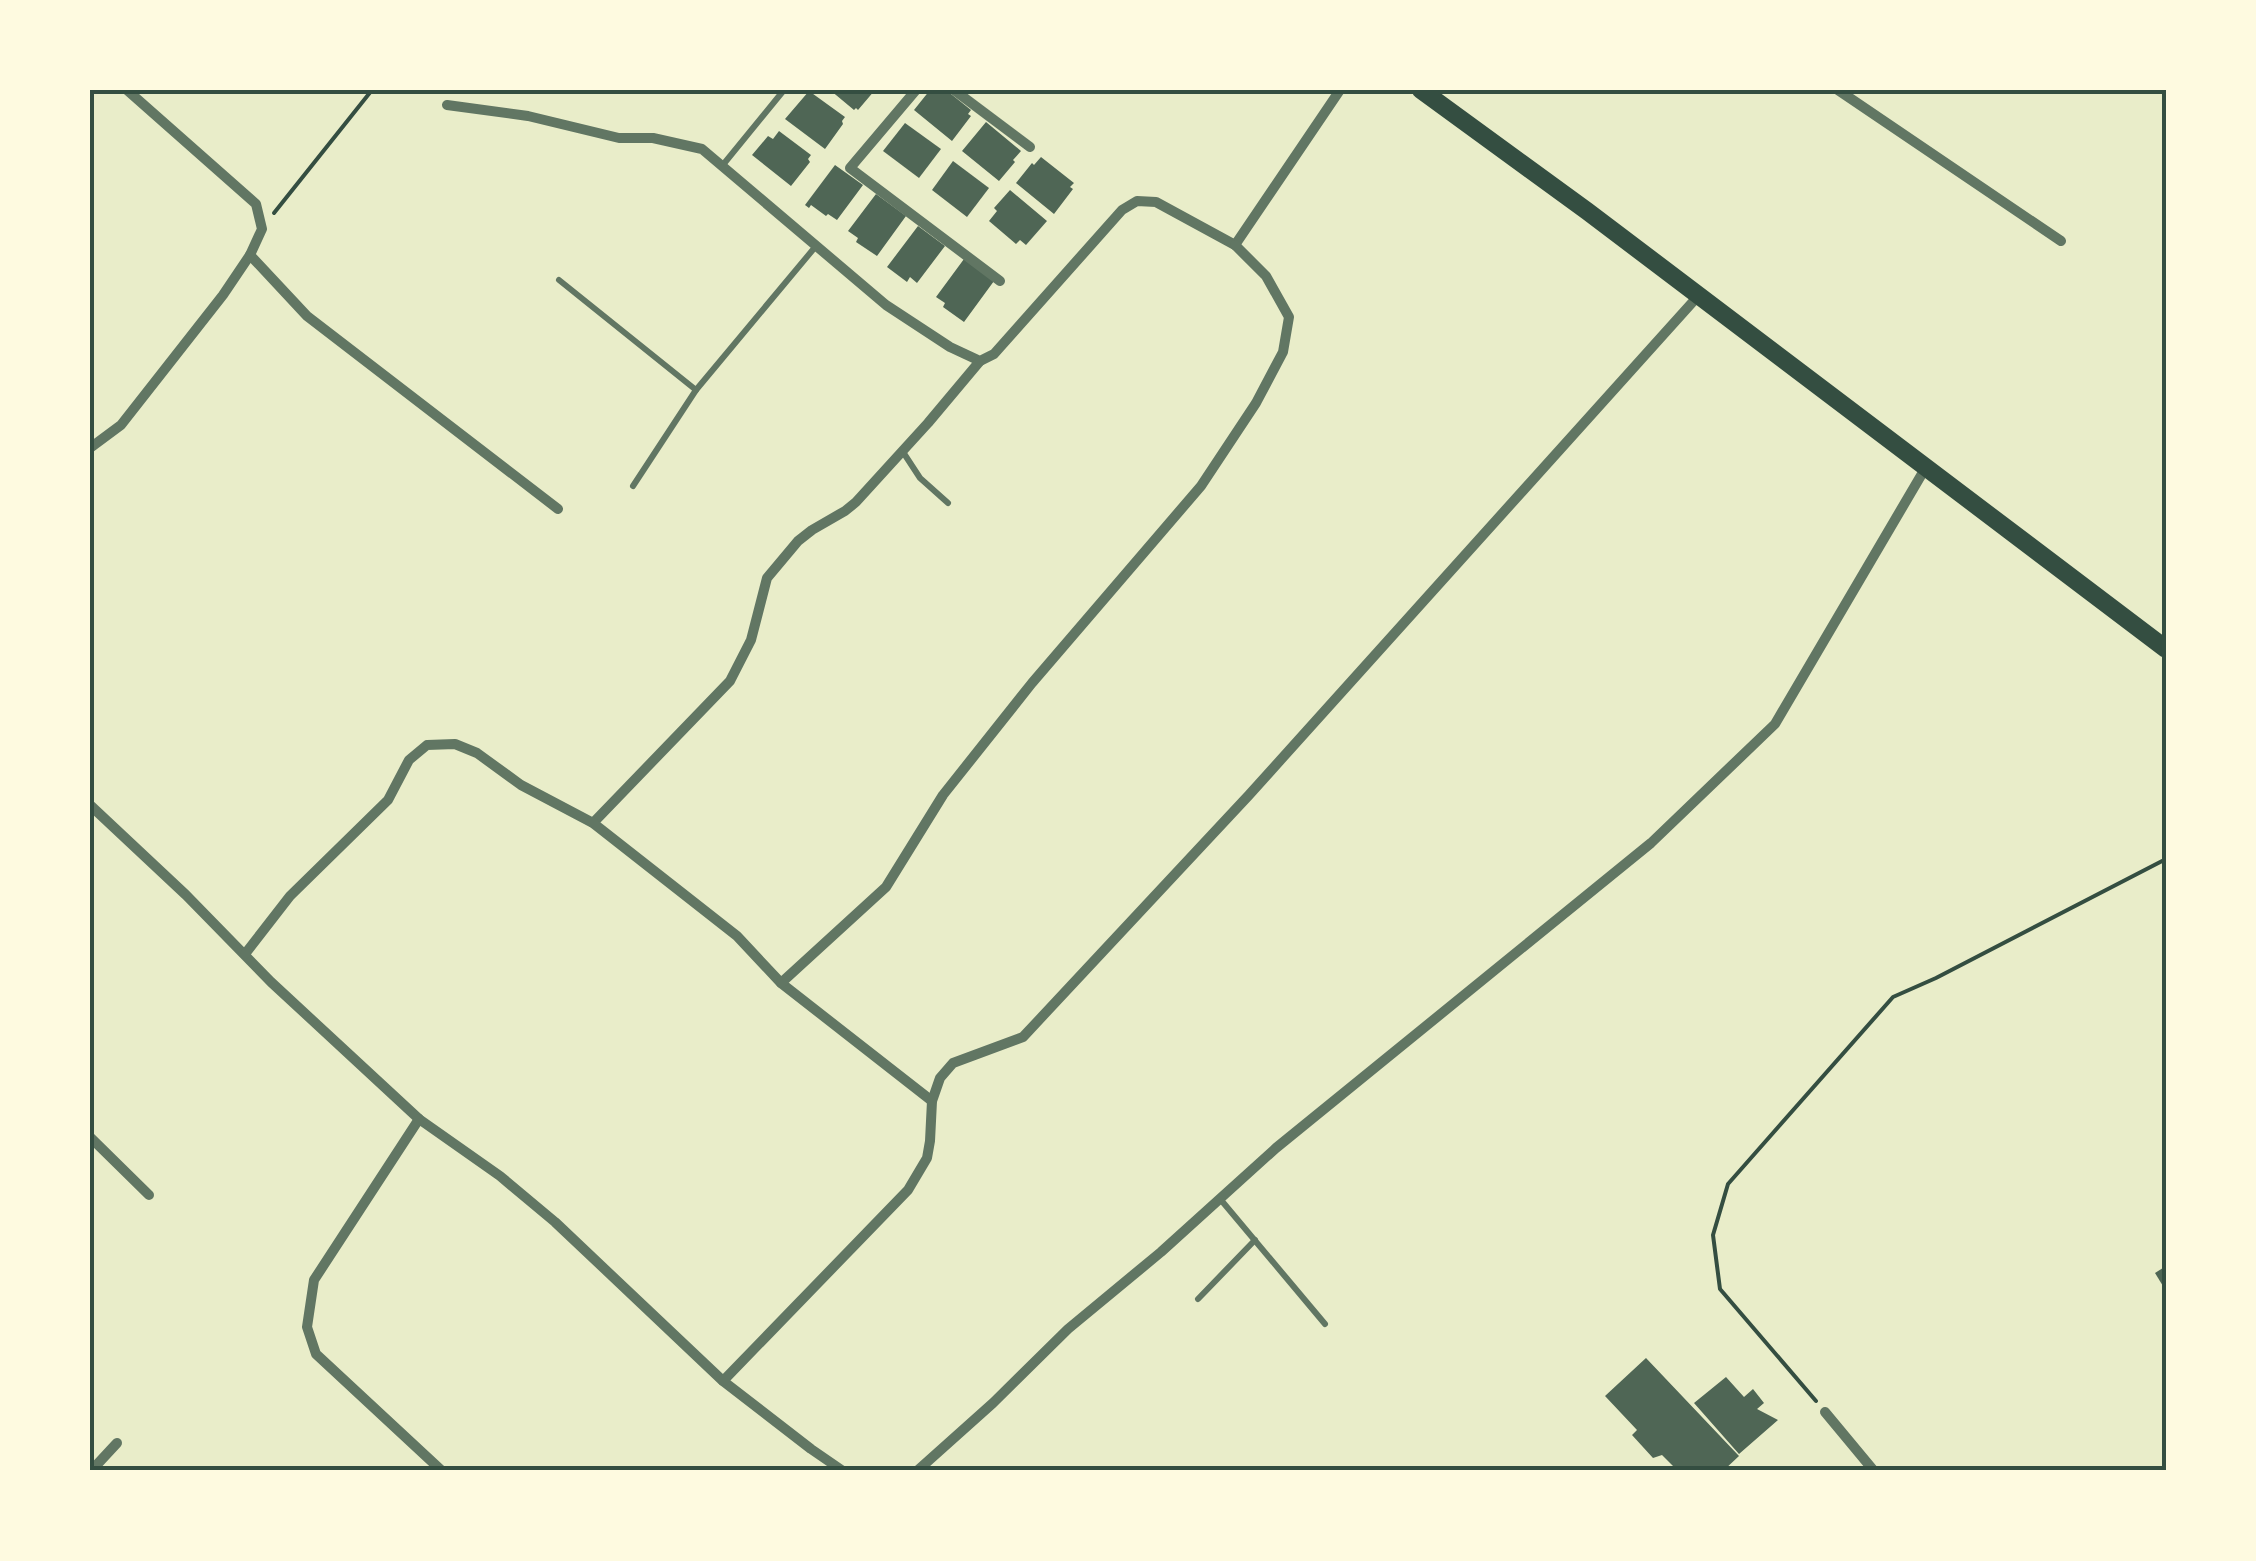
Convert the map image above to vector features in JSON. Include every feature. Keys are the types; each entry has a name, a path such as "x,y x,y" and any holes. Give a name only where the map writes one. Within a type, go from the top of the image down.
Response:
{"main road":[{"path":"1421,90 2166,649"}],"street":[{"path":"90,448 121,425 222,295 250,255 262,229 256,204 127,90"},
{"path":"916,90 850,168 1000,281"},
{"path":"954,90 1030,147"},
{"path":"1235,245 1340,90"},
{"path":"1838,90 2061,241"},
{"path":"448,105 528,116 619,138 653,138 702,149 886,305 950,348 980,361"},
{"path":"592,823 730,681 751,640 767,578 798,541 845,512 980,361 994,354 1122,210 1137,201 1156,202 1235,245 1266,276 1288,317 1283,352 1256,403 1201,486 1032,683 943,795 886,887 781,983"},
{"path":"250,255 307,316 558,509"},
{"path":"723,1381 908,1190 927,1158 932,1101 940,1078 953,1063 1023,1037 1249,795 1698,295"},
{"path":"917,1471 1068,1329 1221,1200 1290,1136 1651,843 1775,724 1926,467"},
{"path":"245,954 290,896 388,800 409,760 428,745 455,744 592,823 737,936 781,983 932,1101"},
{"path":"91,808 419,1120 500,1176 555,1222 723,1381 843,1471"},
{"path":"419,1120 314,1280 307,1327 316,1354 440,1471"},
{"path":"90,1136 149,1196"},
{"path":"1825,1412 1874,1471"},
{"path":"91,1471 117,1443"}],"lane":[{"path":"722,166 784,90"},
{"path":"633,486 696,390 816,246"},
{"path":"559,280 696,390"},
{"path":"903,451 920,478 948,503"},
{"path":"1221,1200 1326,1324"},
{"path":"1198,1298 1255,1240"}],"path":[{"path":"262,229 372,90"},
{"path":"1825,1412 1720,1289 1713,1235 1728,1184 1893,997 2166,859"}],"building":[{"path":"830,90 875,90 854,110"},
{"path":"930,90 946,90 971,110 971,116 952,141 914,110"},
{"path":"809,91 845,117 825,149 785,119"},
{"path":"986,122 1021,151 999,181 962,151"},
{"path":"905,123 941,149 919,178 883,151"},
{"path":"779,131 811,155 791,186 752,155 768,136 773,139"},
{"path":"1041,157 1074,183 1054,214 1016,183"},
{"path":"953,161 989,188 967,217 932,190"},
{"path":"835,165 863,185 837,220 805,205"},
{"path":"1010,190 1047,221 1026,245 1020,240 1016,244 989,221 997,211 994,208"},
{"path":"876,194 906,216 877,256 856,242 858,238 848,231"},
{"path":"918,226 945,246 917,283 910,277 907,282 887,267"},
{"path":"964,259 994,281 964,322 936,297"},
{"path":"2166,1266 2166,1291 2155,1273"},
{"path":"1646,1358 1739,1456 1723,1471 1678,1471 1662,1455 1653,1458 1632,1435 1637,1430 1605,1396"},
{"path":"1726,1377 1744,1397 1753,1389 1764,1403 1757,1409 1778,1420 1739,1454 1694,1403"}]}
